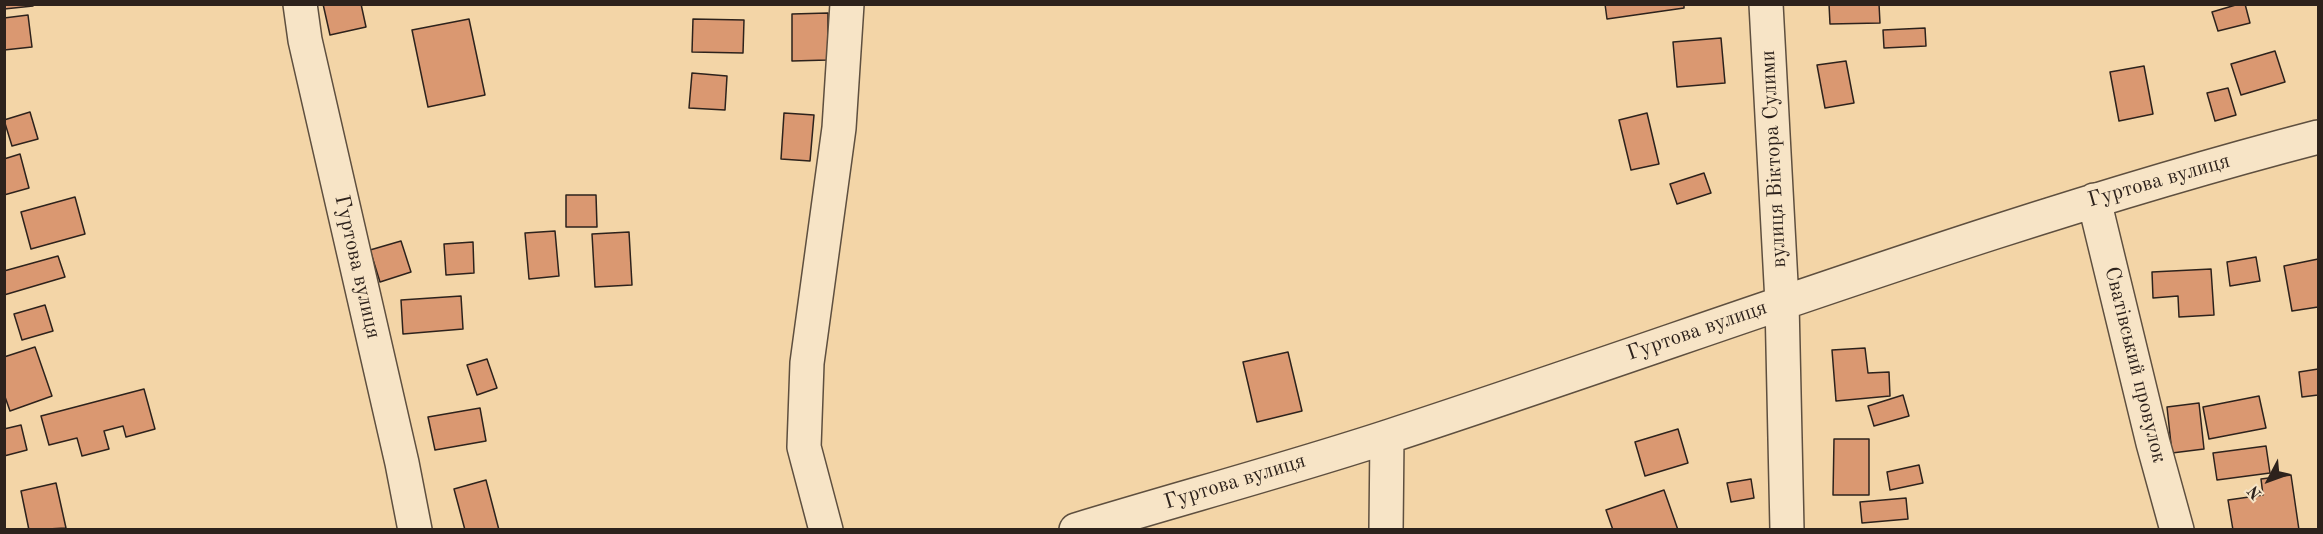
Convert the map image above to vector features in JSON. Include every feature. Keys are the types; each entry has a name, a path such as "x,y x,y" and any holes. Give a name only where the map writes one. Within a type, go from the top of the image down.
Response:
{"street":[{"name":"Гуртова вулиця","path":"300,4 305,40 402,463 415,530"},
{"path":"826,530 804,447 807,363 839,128 847,4"},
{"name":"вулиця Віктора Сулими","path":"1766,4 1782,302 1787,530"},
{"name":"Гуртова вулиця","path":"1076,530 1387,437 1782,302 2094,200 2319,137"},
{"name":"Сватівський провулок","path":"2094,200 2153,443 2177,530"},
{"path":"1386,530 1387,437"}],"building":[{"path":"4,4 33,4 33,6 4,9"},
{"path":"323,4 361,4 366,27 330,35"},
{"path":"1605,4 1684,4 1684,8 1607,19"},
{"path":"1829,4 1879,4 1880,23 1830,24"},
{"path":"2245,4 2250,23 2218,31 2212,12"},
{"path":"828,13 828,60 792,61 792,14"},
{"path":"28,15 32,47 4,50 4,18"},
{"path":"469,19 485,95 428,107 412,30"},
{"path":"693,19 744,20 743,53 692,52"},
{"path":"1925,28 1926,46 1884,48 1883,30"},
{"path":"1721,38 1725,83 1677,87 1673,42"},
{"path":"2275,51 2285,82 2241,95 2231,64"},
{"path":"1846,61 1854,103 1825,108 1817,65"},
{"path":"2144,66 2153,114 2119,121 2110,72"},
{"path":"692,73 727,76 725,110 689,108"},
{"path":"2228,88 2236,115 2215,121 2207,93"},
{"path":"30,112 38,139 12,146 4,120"},
{"path":"784,113 814,115 810,161 781,159"},
{"path":"1647,113 1659,164 1631,170 1619,120"},
{"path":"20,154 29,188 4,195 4,159"},
{"path":"1704,173 1711,193 1677,204 1670,184"},
{"path":"566,195 596,195 597,227 566,227"},
{"path":"75,197 85,234 31,249 21,212"},
{"path":"555,231 559,276 529,279 525,233"},
{"path":"629,232 632,285 595,287 592,234"},
{"path":"401,241 411,272 380,282 370,250"},
{"path":"473,242 474,273 446,275 444,244"},
{"path":"58,256 65,277 4,295 4,271"},
{"path":"2256,257 2260,281 2230,286 2227,262"},
{"path":"2318,259 2318,307 2292,311 2284,266"},
{"path":"2211,269 2214,315 2179,317 2178,296 2153,298 2152,272"},
{"path":"461,296 463,329 403,334 401,300"},
{"path":"45,305 53,331 22,340 14,314"},
{"path":"35,347 52,396 10,411 4,394 4,357"},
{"path":"1865,348 1868,373 1889,372 1890,396 1836,401 1832,350"},
{"path":"1288,352 1302,411 1257,422 1243,362"},
{"path":"487,359 497,388 477,395 467,365"},
{"path":"2318,369 2318,395 2302,397 2299,372"},
{"path":"144,389 155,429 126,437 123,426 104,431 109,449 82,456 77,438 49,445 41,416"},
{"path":"1903,395 1909,416 1874,426 1868,406"},
{"path":"2259,396 2266,428 2209,439 2203,407"},
{"path":"2199,403 2204,449 2172,453 2167,407"},
{"path":"480,408 486,441 435,450 428,417"},
{"path":"21,425 27,450 4,456 4,429"},
{"path":"1678,429 1688,463 1645,476 1635,442"},
{"path":"1834,439 1869,439 1869,495 1833,495"},
{"path":"2266,446 2270,473 2217,480 2213,453"},
{"path":"1919,465 1923,483 1890,490 1887,472"},
{"path":"2291,475 2299,530 2233,530 2228,500 2263,495 2261,479"},
{"path":"1751,479 1754,498 1731,502 1727,483"},
{"path":"486,480 499,530 465,530 454,489"},
{"path":"56,483 66,528 29,530 21,491"},
{"path":"1664,490 1678,530 1613,530 1606,510"},
{"path":"1906,498 1908,519 1862,523 1860,502"}]}
